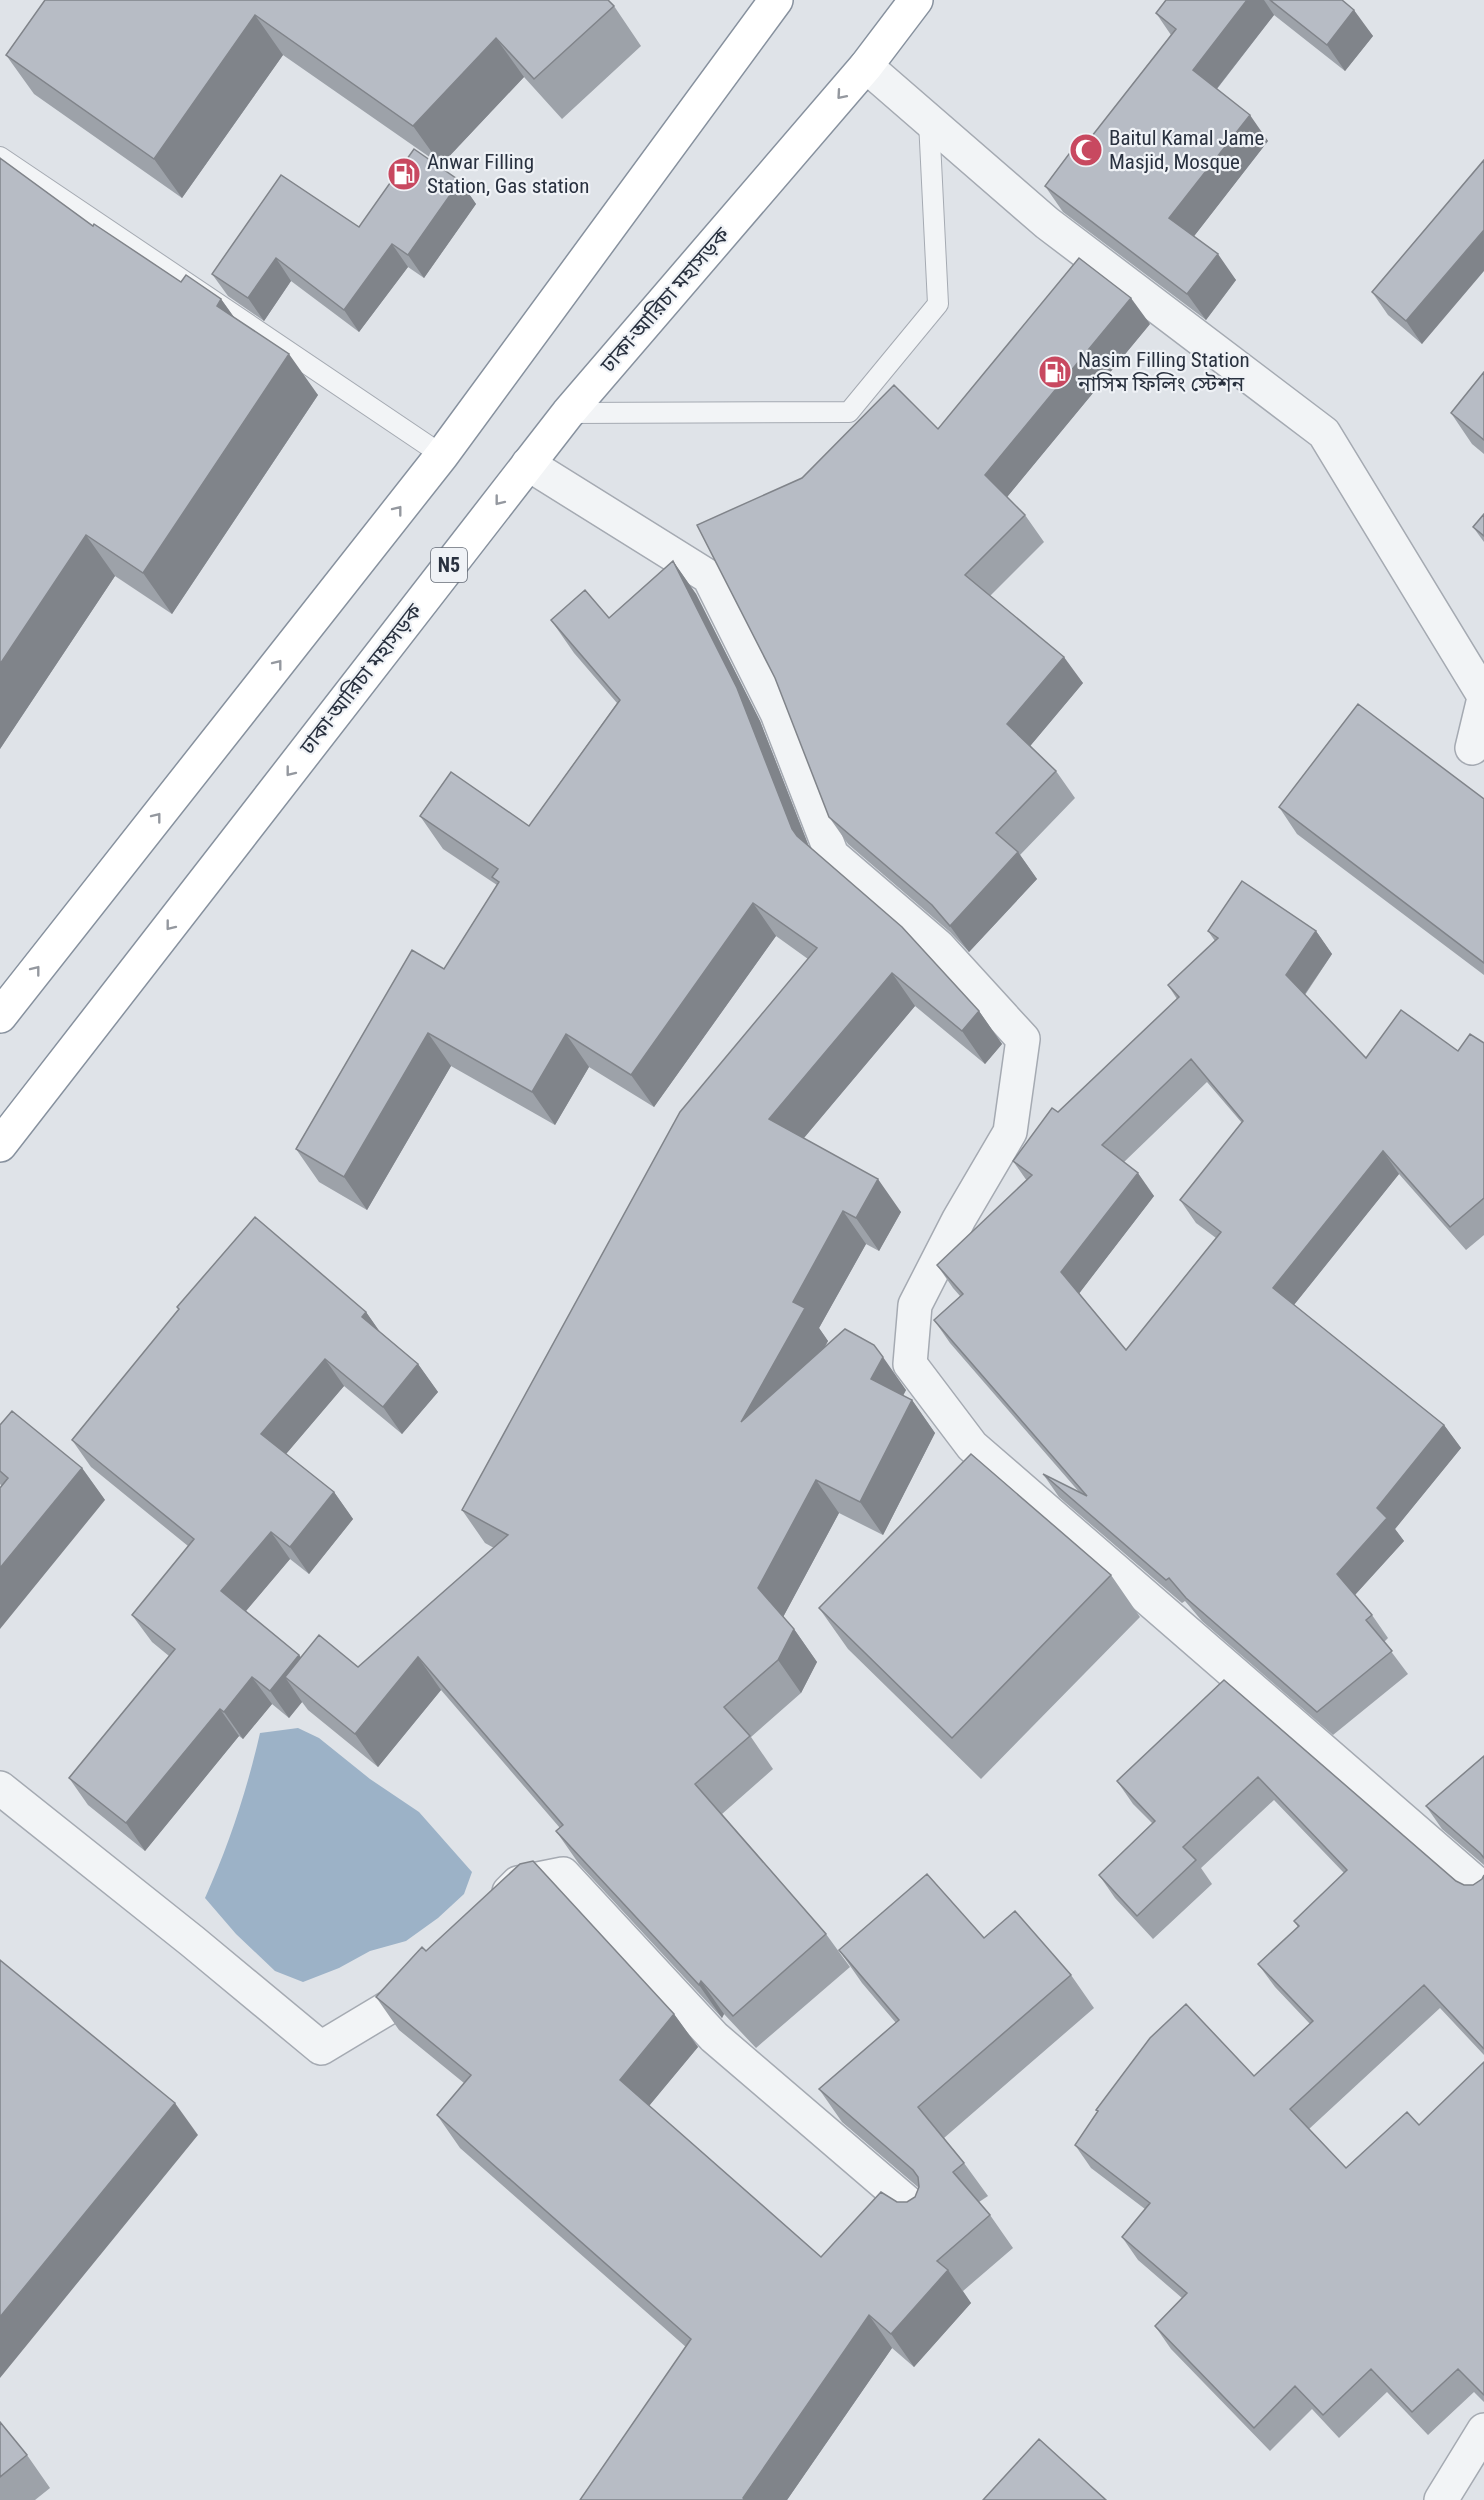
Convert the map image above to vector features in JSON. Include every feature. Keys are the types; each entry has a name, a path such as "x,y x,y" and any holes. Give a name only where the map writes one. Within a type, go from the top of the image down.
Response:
{"highway":[{"path":"0,1016 442,455 776,0"},
{"name":"ঢাকা-আরিচা মহাসড়ক","path":"0,1145 568,413 866,66 916,0"}],"street":[{"path":"866,66 1047,223 1324,433 1484,697 1472,748"},
{"path":"528,464 709,577 777,713 832,855 938,946 1023,1039 1010,1132 959,1219 915,1305 910,1364 972,1446 1484,1890"},
{"path":"0,1788 192,1941 321,2048 392,2006 442,1957"},
{"path":"484,1916 518,1883 563,1874 714,2037 924,2217"},
{"path":"1442,2500 1484,2430"}],"lane":[{"path":"568,413 849,412 938,304 929,121"},
{"path":"0,157 442,455"}],"water":[{"path":"298,1728 319,1738 370,1779 419,1812 472,1872 464,1894 438,1918 406,1941 370,1951 339,1968 303,1982 275,1971 236,1934 205,1898 237,1817 260,1733"}],"building":[{"path":"45,0 608,0 614,6 534,79 496,38 413,126 255,15 154,159 6,55"},
{"path":"1166,0 1247,0 1193,70 1250,115 1169,218 1218,254 1187,294 1045,186 1075,146 1081,150 1176,29 1156,13"},
{"path":"1270,0 1342,0 1354,10 1327,45"},
{"path":"414,149 460,181 408,255 392,244 344,310 276,258 248,298 212,274 281,175 359,227"},
{"path":"0,158 93,226 94,224 181,282 186,275 221,299 217,306 289,354 143,573 86,535 0,664"},
{"path":"1484,160 1484,230 1406,321 1372,292"},
{"path":"1079,258 1131,298 985,475 1025,515 965,575 1064,657 1007,724 1056,771 996,833 1018,852 950,926 932,905 829,817 775,678 697,525 802,478 894,385 938,429"},
{"path":"1484,372 1484,440 1451,413"},
{"path":"1484,514 1484,536 1473,527"},
{"path":"673,561 737,688 792,829 797,836 902,927 979,1011 962,1031 892,973 769,1119 878,1179 856,1218 843,1211 793,1302 805,1308 741,1422 845,1329 874,1345 883,1357 871,1379 912,1400 860,1502 816,1480 758,1588 794,1629 778,1660 724,1707 750,1736 695,1784 826,1934 733,2016 701,1981 699,1985 556,1831 563,1825 418,1657 355,1734 285,1677 319,1635 358,1667 508,1535 462,1510 680,1112 817,948 753,903 631,1075 566,1034 532,1092 428,1033 344,1177 296,1149 412,950 444,969 499,882 492,877 498,869 420,816 451,772 529,826 620,700 551,620 585,590 609,618"},
{"path":"1358,704 1484,799 1484,963 1279,807"},
{"path":"1242,881 1316,931 1286,975 1366,1058 1401,1010 1458,1051 1470,1034 1484,1043 1484,1198 1450,1227 1383,1151 1273,1288 1444,1425 1377,1508 1387,1518 1337,1574 1372,1615 1366,1620 1392,1651 1317,1712 1186,1598 1169,1578 1166,1580 1043,1474 1087,1496 934,1320 963,1294 937,1265 1032,1175 1013,1161 1052,1108 1058,1112 1179,997 1168,985 1218,938 1208,931","holes":["1191,1059 1243,1121 1180,1200 1221,1232 1126,1350 1061,1272 1138,1173 1102,1145"]},
{"path":"255,1217 366,1312 362,1317 418,1364 383,1407 325,1359 261,1434 334,1492 290,1547 271,1532 221,1591 299,1655 270,1691 252,1677 224,1712 220,1709 126,1823 69,1778 175,1649 132,1615 194,1539 72,1440 179,1309 177,1307"},
{"path":"12,1411 82,1468 0,1568 0,1488 8,1478 0,1471 0,1425"},
{"path":"971,1454 1111,1575 952,1738 819,1608"},
{"path":"1224,1680 1456,1881 1464,1885 1473,1885 1484,1875 1484,2049 1424,1985 1290,2109 1346,2168 1407,2112 1419,2125 1484,2062 1484,2395 1458,2369 1412,2412 1371,2369 1323,2415 1295,2386 1254,2428 1155,2326 1187,2293 1122,2237 1150,2203 1075,2145 1098,2111 1096,2110 1150,2038 1186,2004 1254,2076 1313,2021 1258,1964 1299,1926 1294,1921 1347,1870 1258,1777 1183,1847 1196,1860 1137,1916 1099,1875 1155,1821 1117,1781"},
{"path":"1484,1756 1484,1858 1426,1806"},
{"path":"533,1861 674,2014 620,2080 821,2257 881,2192 897,2202 907,2202 915,2197 919,2187 918,2177 913,2170 819,2089 899,2020 839,1950 927,1874 984,1938 1015,1911 1071,1975 918,2107 964,2163 953,2172 990,2215 937,2261 948,2270 891,2334 869,2315 743,2498 745,2500 580,2500 691,2339 437,2115 471,2075 376,1997 422,1947 426,1951 520,1864"},
{"path":"0,1960 175,2103 0,2317"},
{"path":"0,2422 27,2455 0,2477"},
{"path":"1039,2439 1106,2500 983,2500"}],"place":[{"name":"Baitul Kamal Jame Masjid, Mosque","path":"1086,150"},
{"name":"Anwar Filling Station, Gas station","path":"404,174"},
{"name":"Nasim Filling Station নাসিম ফিলিং স্টেশন","path":"1055,372"}]}
